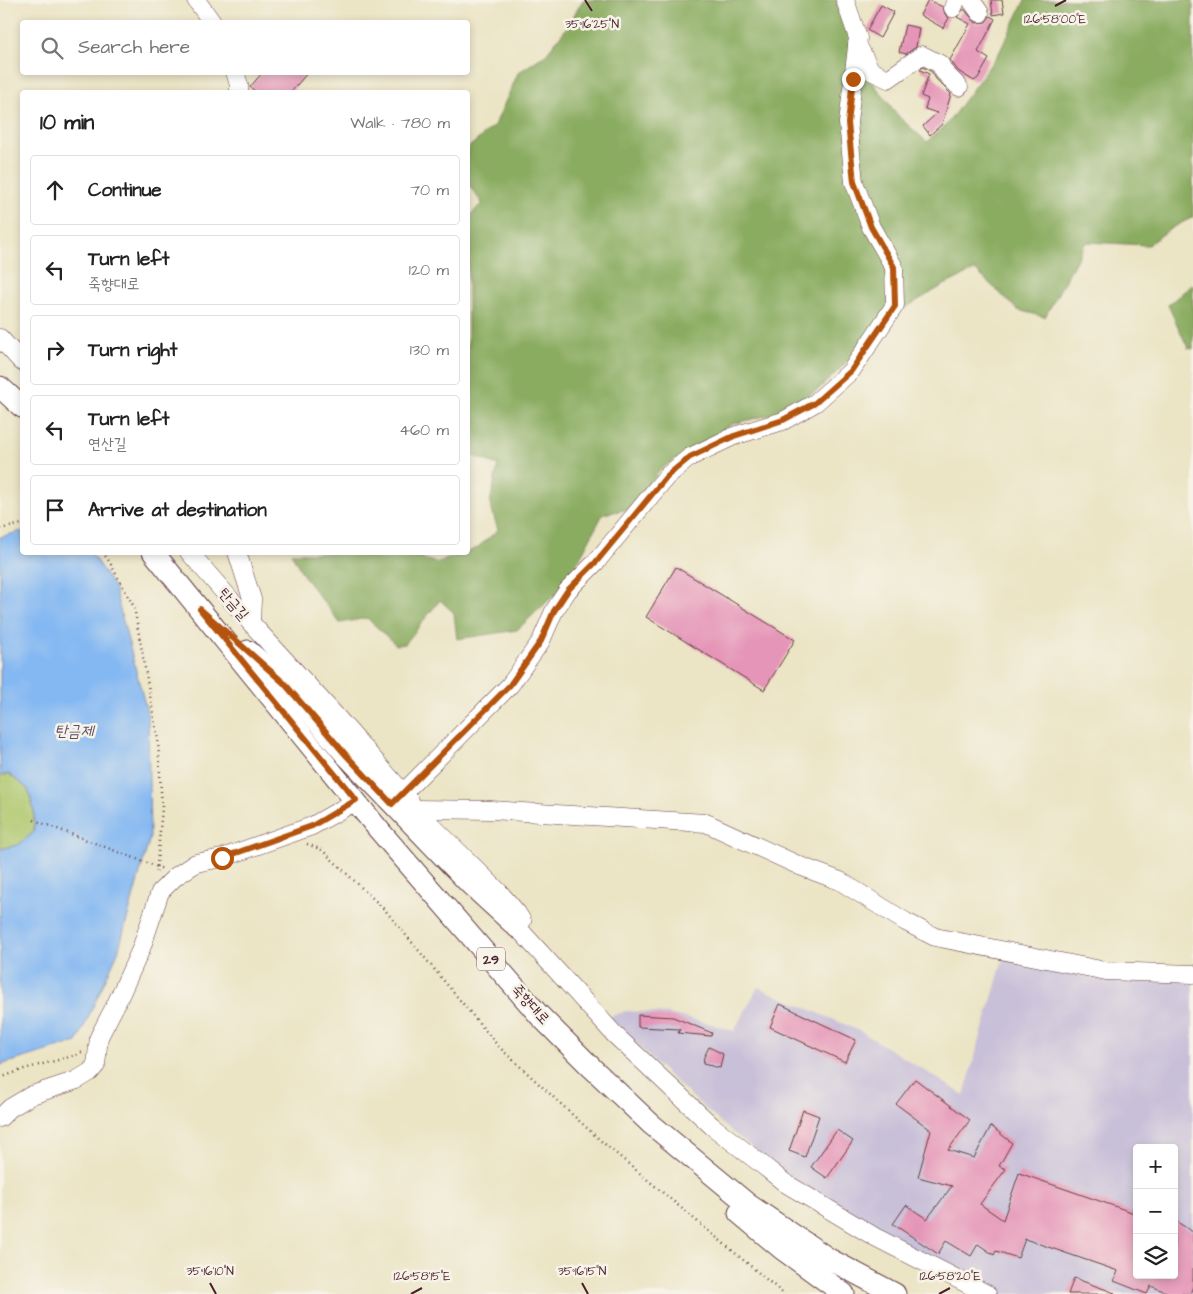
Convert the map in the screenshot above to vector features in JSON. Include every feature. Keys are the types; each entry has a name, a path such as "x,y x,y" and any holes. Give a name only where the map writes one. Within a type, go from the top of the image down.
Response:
{"main road":[{"path":"0,387 20,405"},
{"name":"죽향대로","path":"156,555 356,800 539,1015 651,1124 749,1206 829,1259 895,1294"},
{"path":"200,609 284,683 346,755 398,799 469,883 518,928"},
{"path":"699,1165 736,1210 782,1249 844,1294"}],"street":[{"path":"196,0 211,20"},
{"path":"398,799 510,685 541,641 554,611 568,590 596,562 667,476 690,457 734,436 783,420 815,403 851,371 895,306 894,267 871,227 854,182 848,123 858,38 845,0"},
{"path":"857,44 870,71 888,79 922,55 940,64 944,72 959,87"},
{"path":"236,75 239,90"},
{"path":"0,338 20,360"},
{"name":"탄금길","path":"192,555 251,623"},
{"name":"탄금길","path":"238,555 252,599 251,623"},
{"path":"251,623 334,714 398,799 414,809 498,892 522,921 518,928 614,1034 712,1126 785,1183 875,1237 987,1294"},
{"path":"0,1118 10,1108 32,1095 76,1080 90,1072 96,1065 99,1037 118,1002 141,949 160,892 175,877 196,863 222,858 312,826 356,800"},
{"path":"414,809 491,810 706,823 800,866 840,881 906,922 936,937 1106,971 1193,974"}],"path":[{"path":"0,529 20,524"},
{"path":"104,555 134,606 158,740 162,808 155,876"},
{"path":"34,820 157,867"},
{"path":"285,836 322,850 385,910 499,1047 600,1140 784,1294"},
{"path":"0,1078 24,1069 73,1056 85,1050"}],"shaded area":[{"path":"1003,959 1099,979 1148,982 1193,979 1193,1294 1003,1294 874,1231 789,1177 721,1123 655,1063 609,1017 626,1011 669,1014 734,1031 758,987 862,1032 964,1095"}],"green space":[{"path":"583,0 836,0 847,18 866,74 900,118 927,142 947,124 999,53 1025,0 1193,0 1193,217 1170,229 1148,245 1086,242 1045,317 1018,310 975,270 944,285 901,310 819,389 778,413 732,424 662,468 629,509 603,514 566,584 517,630 457,639 454,613 440,600 405,644 396,645 367,618 340,623 305,578 292,555 414,555 436,563 459,555 470,555 470,551 477,548 498,530 490,503 498,465 470,455 470,216 482,203 470,187 470,146 495,125 518,73 546,54 565,30"},
{"path":"1193,284 1193,349 1188,348 1168,305"},
{"path":"9,774 28,789 34,810 34,832 18,845 0,849 0,776"}],"water":[{"name":"탄금제","path":"20,532 20,555 92,555 114,587 148,716 150,837 118,952 77,1042 0,1065 0,849 18,845 34,832 34,810 28,789 9,774 0,776 0,537"}],"building":[{"path":"928,0 943,7 945,14 949,18 943,28 920,15"},
{"path":"991,0 1002,0 1004,13 993,15"},
{"path":"881,5 894,12 880,38 867,30"},
{"path":"964,9 976,23 986,22 990,16 995,19 978,52 989,59 978,78 974,81 958,71 950,60 970,24 957,17"},
{"path":"905,25 919,28 916,47 906,54 899,52"},
{"path":"923,67 932,72 936,79 951,94 942,124 930,135 923,126 937,113 925,109 928,99 921,96 929,74 920,70"},
{"path":"260,75 305,75 293,90 254,90 250,87"},
{"path":"676,567 795,640 764,690 646,617"},
{"path":"780,1004 856,1040 845,1062 770,1027"},
{"path":"638,1015 673,1017 712,1033 711,1036 678,1033 680,1029 638,1027"},
{"path":"709,1047 723,1054 720,1068 703,1064"},
{"path":"915,1079 970,1120 948,1150 974,1158 991,1126 1012,1143 999,1166 1006,1169 980,1204 1003,1220 1019,1173 1133,1213 1133,1279 1178,1279 1178,1223 1193,1232 1193,1286 1190,1294 1171,1294 1151,1286 1147,1294 1114,1281 1118,1271 1025,1239 1018,1258 996,1251 994,1255 978,1244 971,1256 946,1241 938,1254 893,1224 906,1205 927,1219 952,1186 918,1177 931,1130 896,1104"},
{"path":"803,1110 819,1116 805,1157 789,1151"},
{"path":"837,1130 853,1141 827,1178 811,1167"},
{"path":"1074,1278 1115,1293 1115,1294 1068,1294"}],"route":[{"path":"222,858 312,826 356,800 200,609 284,683 346,755 392,804 510,685 541,641 554,611 568,590 596,562 667,476 690,457 734,436 783,420 815,403 851,371 895,306 894,267 871,227 854,182 848,123 853,79"}]}
